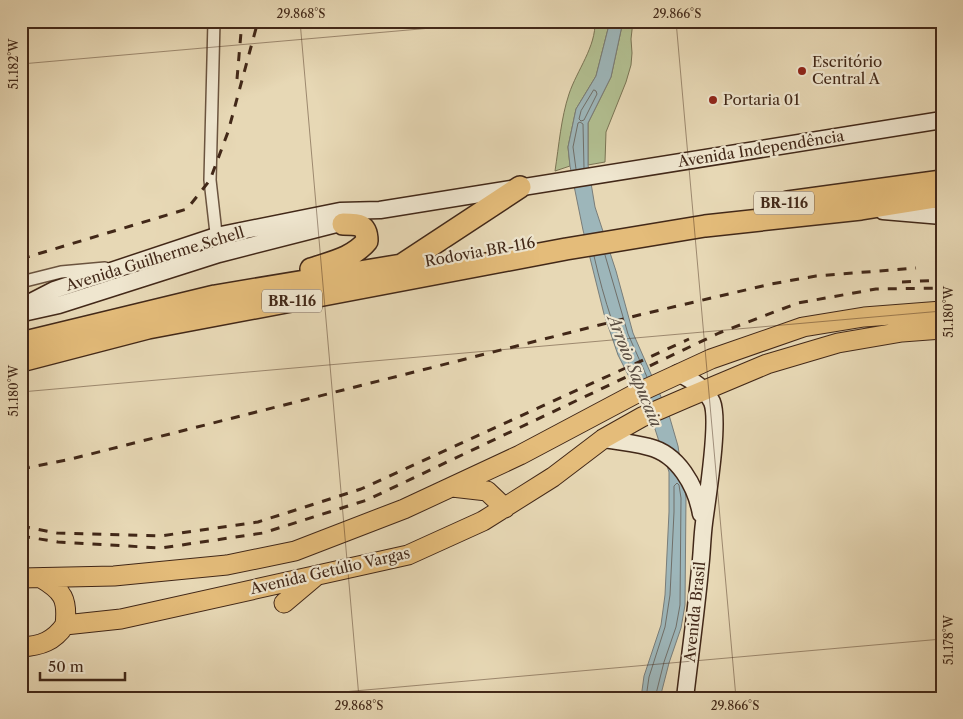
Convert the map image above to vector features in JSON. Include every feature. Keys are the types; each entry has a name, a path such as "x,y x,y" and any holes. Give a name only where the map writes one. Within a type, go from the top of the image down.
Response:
{"highway":[{"name":"Rodovia BR-116","path":"21,343 215,296 254,289 401,265 564,243 942,181"},
{"name":"BR-116","path":"401,265 520,187"},
{"name":"Rodovia BR-116","path":"629,232 705,226 860,209 942,196"},
{"path":"254,289 349,257 361,249 367,241 367,232 356,224 343,224"},
{"name":"Rodovia BR-116","path":"21,361 148,328 564,243"}],"main road":[{"name":"Avenida Independência","path":"580,178 942,120"},
{"name":"Avenida Guilherme Schell","path":"21,313 59,305 216,236 340,211 380,210 580,178"},
{"name":"Rodovia BR-116","path":"860,209 942,216"},
{"name":"Avenida Guilherme Schell","path":"21,306 54,290 132,274 343,224 380,210"},
{"name":"Avenida Getúlio Vargas","path":"21,578 114,576 227,565 296,551 404,509 520,455 633,395 711,359 803,327 864,317 942,311"},
{"path":"835,321 838,342"},
{"name":"Avenida Getúlio Vargas","path":"66,625 121,619 408,555 483,521 552,477 603,439 642,417 686,398 767,364 838,342 902,332 942,329"},
{"path":"677,374 693,381 705,391"},
{"name":"Avenida Brasil","path":"685,698 714,433 713,403 705,391"},
{"name":"Avenida Brasil","path":"603,439 650,447 664,453 676,462 684,472 697,496 703,526"},
{"path":"451,487 487,490 505,508"},
{"path":"284,603 318,574"},
{"path":"21,648 46,642 57,636 66,625 63,598 56,587 41,578"}],"street":[{"path":"214,21 210,180 219,254"},
{"path":"21,282 61,272 132,274"}],"green space":[{"path":"595,21 610,21 596,76 576,109 568,147 570,166 555,171 566,103 572,85 589,49"},
{"path":"623,21 633,21 631,65 606,132 605,162 588,165 588,123 611,77"}],"water":[{"name":"Arroio Sapucaia","path":"610,21 623,21 611,77 588,123 588,165 595,207 616,271 633,333 669,415 678,446 686,498 685,605 681,628 660,698 641,698 644,676 661,625 665,595 669,472 654,426 618,355 604,314 583,230 568,147 576,109 596,76"}],"railway":[{"path":"237,79 242,21"},
{"path":"21,259 187,209 210,180 228,132 258,21"},
{"path":"21,469 71,459 639,315 771,284 816,276 916,268"},
{"path":"902,282 942,280"},
{"path":"21,536 58,542 161,548 263,533 367,500 719,333 798,303 876,289 942,288"},
{"path":"21,526 57,533 160,536 258,522 361,489 689,339"}],"place":[{"name":"Escritório Central A","path":"802,71"},
{"name":"Portaria 01","path":"713,100"}]}
